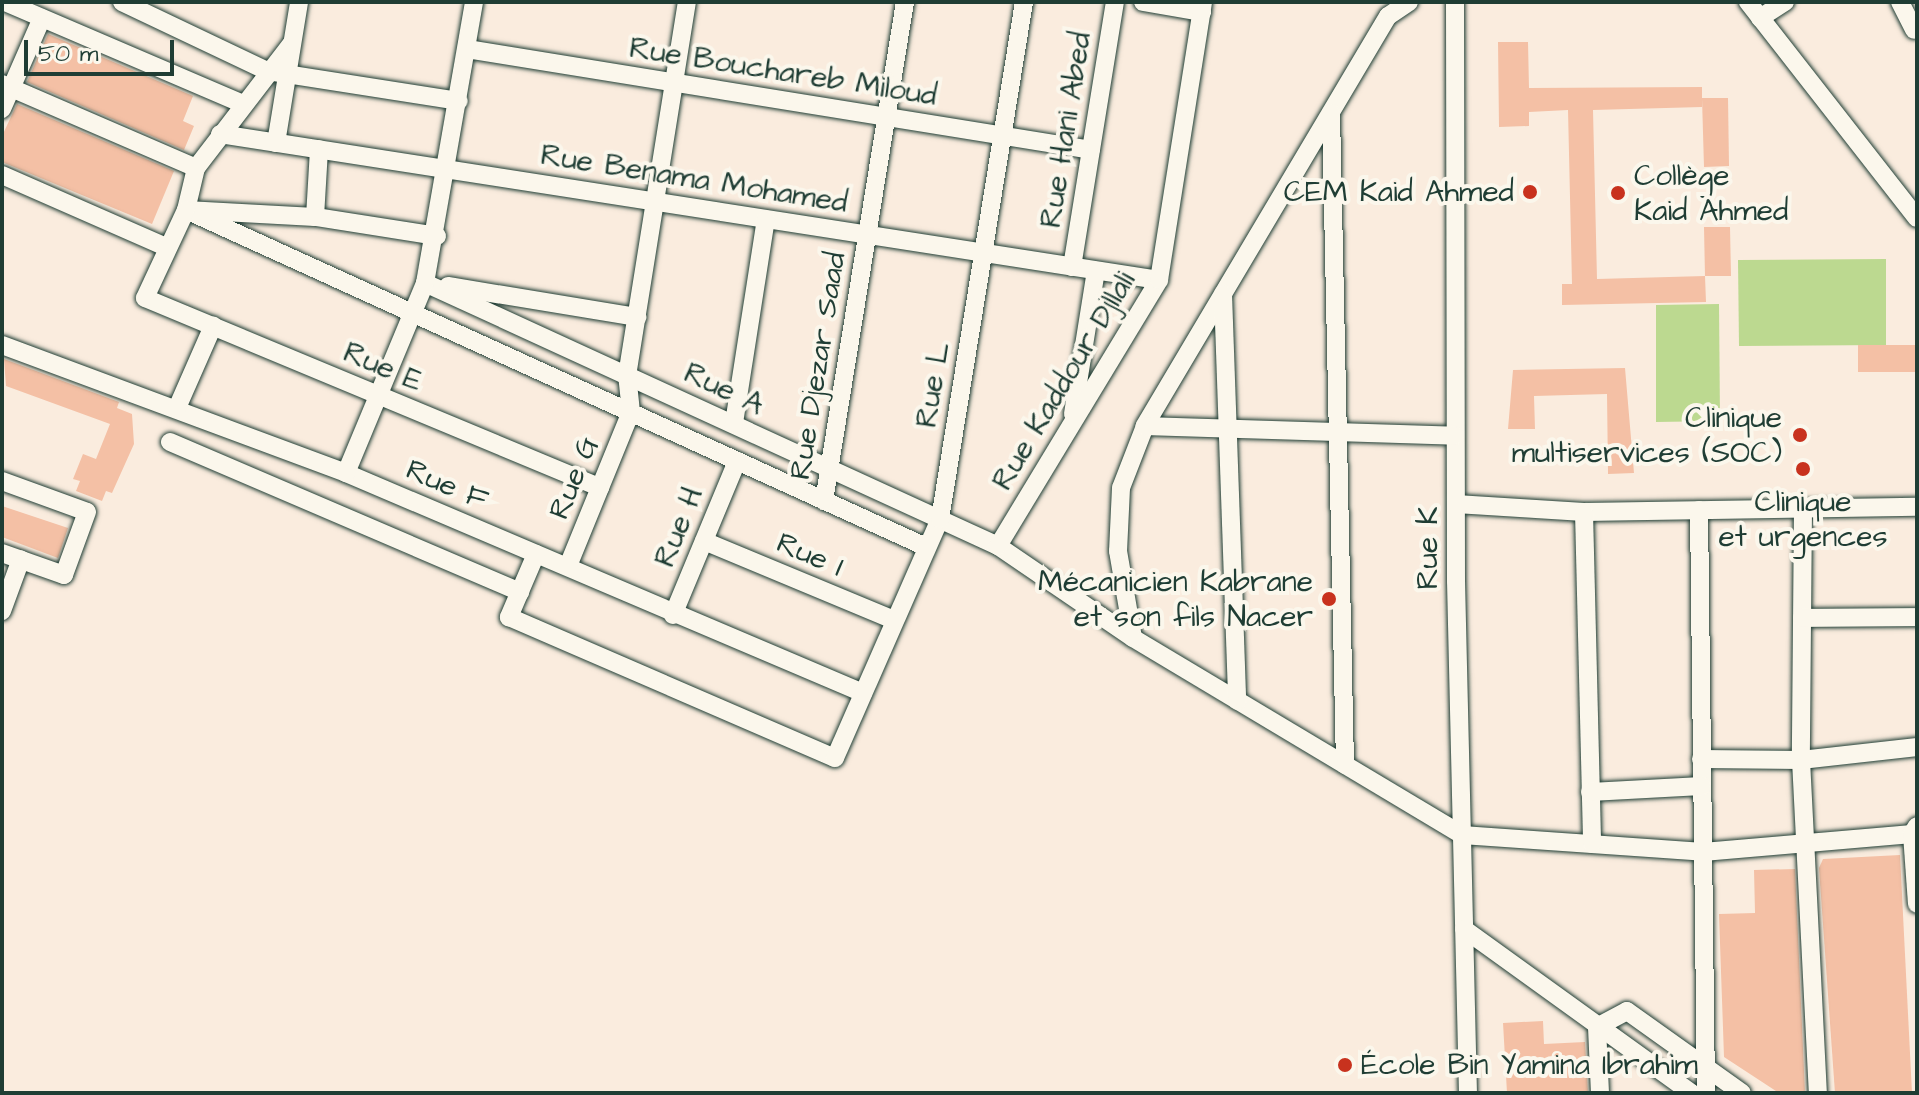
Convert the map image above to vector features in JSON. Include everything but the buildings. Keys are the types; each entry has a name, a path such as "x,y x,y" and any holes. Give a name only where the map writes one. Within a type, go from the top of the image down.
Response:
{"street":[{"path":"5,2 243,104"},
{"path":"122,2 267,71 459,101"},
{"path":"276,143 299,2"},
{"path":"346,473 425,283 437,236 474,2"},
{"path":"631,412 627,376 687,2"},
{"name":"Rue Djezar Saad","path":"824,501 905,2"},
{"name":"Rue L","path":"520,592 509,617 835,758 940,519 1024,2"},
{"name":"Rue Hani Abed","path":"1072,267 1115,2"},
{"path":"1143,2 1203,7"},
{"path":"1133,638 1118,551 1121,488 1145,426 1388,16 1409,2"},
{"name":"Rue K","path":"1455,2 1455,436 1468,1093"},
{"path":"1748,2 1917,218"},
{"path":"1760,18 1785,2"},
{"path":"1900,2 1914,30"},
{"name":"Rue Kaddour Djllali","path":"998,546 1159,280 1203,7"},
{"path":"2,109 6,86 42,18"},
{"path":"2,175 168,248 186,210 196,168 267,71 292,43"},
{"name":"Rue Bouchareb Miloud","path":"467,49 1091,150"},
{"path":"6,86 196,168"},
{"path":"1331,113 1345,765"},
{"name":"Rue Benama Mohamed","path":"220,134 1159,280"},
{"path":"315,217 319,149"},
{"path":"186,210 315,217 437,236"},
{"path":"186,210 926,547"},
{"name":"Rue H","path":"673,615 704,541 731,458 766,219"},
{"name":"Rue E","path":"168,248 145,298 600,487"},
{"path":"1071,429 1096,271"},
{"path":"425,283 637,317"},
{"name":"Rue A","path":"425,283 998,546 1133,638 1462,835"},
{"path":"1223,294 1237,701"},
{"path":"177,408 213,326"},
{"name":"Rue F","path":"2,345 346,473 568,566 673,615 863,693"},
{"name":"Rue G","path":"568,566 631,412"},
{"path":"1145,426 1228,433 1455,436"},
{"path":"170,442 520,592 536,554"},
{"path":"2,481 87,512 64,575 2,553"},
{"path":"1456,504 1584,512 1917,507"},
{"path":"1803,508 1801,760 1818,1093"},
{"path":"1699,510 1706,1093"},
{"path":"1584,512 1592,844"},
{"name":"Rue I","path":"704,541 894,620"},
{"path":"2,611 21,559"},
{"path":"1802,618 1917,617"},
{"path":"1701,759 1801,760 1917,747"},
{"path":"1590,792 1702,786"},
{"path":"1462,835 1703,852 1914,830 1917,904"},
{"path":"1464,929 1691,1093"},
{"path":"1597,1027 1627,1011 1742,1093"},
{"path":"1597,1027 1600,1093"}],"green space":[{"path":"1886,259 1886,345 1739,346 1738,260"},
{"path":"1719,304 1720,421 1656,422 1656,305"}],"place":[{"name":"CEM Kaid Ahmed","path":"1530,192"},
{"name":"Collège Kaid Ahmed","path":"1618,193"},
{"name":"Clinique multiservices (SOC)","path":"1800,435"},
{"name":"Clinique et urgences","path":"1803,469"},
{"name":"Mécanicien Kabrane et son fils Nacer","path":"1329,599"},
{"name":"École Bin Yamina Ibrahim","path":"1345,1065"}]}
